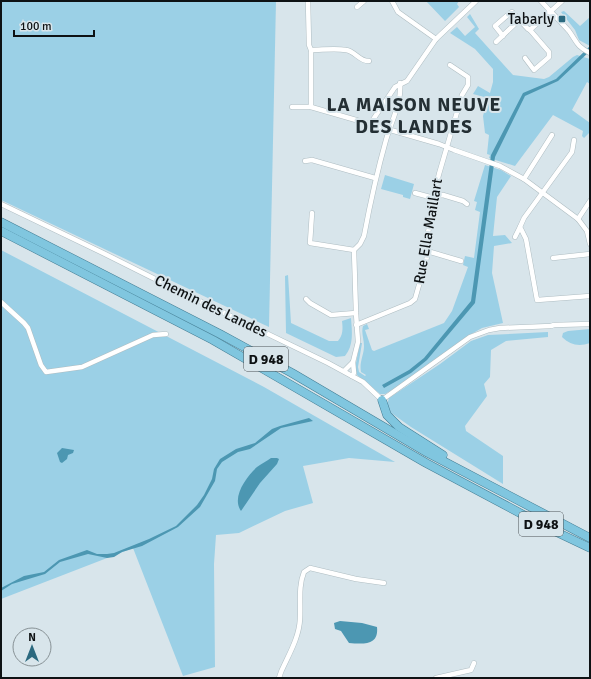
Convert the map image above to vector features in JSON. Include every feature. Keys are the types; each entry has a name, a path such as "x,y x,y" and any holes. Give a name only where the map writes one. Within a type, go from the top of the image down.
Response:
{"highway":[{"name":"D 948","path":"1,222 227,337 449,464 590,538"},
{"name":"D 948","path":"1,231 213,340 426,462 550,529 590,548"},
{"path":"382,400 387,415 392,421 443,456 449,464"}],"street":[{"path":"308,1 309,45 311,50 311,107"},
{"path":"357,7 364,1"},
{"path":"392,1 398,12 436,39"},
{"path":"370,124 390,93 395,87 407,81 436,39 476,1"},
{"path":"541,1 569,32 576,43 588,52"},
{"path":"530,30 562,1"},
{"path":"503,36 495,26 512,12 549,52 550,57 534,70 526,62 525,58"},
{"path":"496,42 519,20"},
{"path":"311,50 346,50 353,52 365,61 368,61"},
{"name":"Rue Ella Maillart","path":"356,325 410,303 415,299 427,257 425,243 438,195 435,190 462,95 468,85 468,77 450,65"},
{"path":"352,376 354,373 353,362 358,342 356,325 354,250 360,244 364,236 375,178 401,92 400,84"},
{"path":"292,107 311,107 439,144 446,148 500,166 524,179 578,219 586,231 590,244"},
{"path":"524,179 552,135"},
{"path":"514,237 524,218 572,152 574,140"},
{"path":"305,161 312,160 375,178"},
{"path":"415,193 430,197 443,195 467,204"},
{"path":"578,219 590,201"},
{"name":"Chemin des Landes","path":"1,204 103,253 179,292 279,338 344,371 370,387 382,400"},
{"path":"312,213 310,243 354,250"},
{"path":"520,227 526,239 537,300 590,296"},
{"path":"427,251 461,261"},
{"path":"553,258 590,254"},
{"path":"306,298 310,303 331,315 356,314"},
{"path":"1,302 28,328 41,365 46,372 82,367 153,335 166,334"},
{"path":"382,400 464,341 479,333 500,328 590,324"},
{"path":"344,371 353,362"},
{"path":"280,678 281,672 298,634 301,581 304,572 310,568 356,579 384,583"},
{"path":"436,678 471,670 474,663"}],"shaded area":[{"path":"1,1 276,1 269,327 1,200"},
{"path":"426,1 459,1 457,4 459,7 445,21"},
{"path":"564,11 580,26 590,17 590,46 579,40 575,30 561,12"},
{"path":"470,14 479,29 475,33 513,75 544,79 549,77 577,55 590,59 590,84 587,82 572,110 590,123 590,132 584,138 582,136 583,131 553,115 515,166 489,158 490,155 487,154 489,135 485,133 483,116 488,98 473,94 478,86 490,93 493,82 493,69 475,49 450,33 457,27 465,36 475,27 467,17"},
{"path":"590,46 590,51 558,81 525,96 495,157 475,303 427,360 411,373 384,388 382,385 409,370 424,358 471,301 491,155 523,93 556,79"},
{"path":"485,165 501,170 511,176 497,197 493,236 505,235 512,243 494,246 492,273 503,323 482,328 468,336 394,389 385,394 380,394 357,375 355,368 360,343 362,343 358,367 359,372 365,376 366,375 361,372 364,346 362,331 363,326 367,324 369,329 365,330 372,350 374,351 444,323 452,311 468,267 463,265 465,256 474,258 480,212 475,210 477,202 474,201"},
{"path":"385,175 414,184 410,199 403,197 403,195 381,189"},
{"path":"1,250 264,387 395,462 349,458 303,466 313,503 285,511 239,533 216,535 214,564 215,667 183,676 133,548 1,599"},
{"path":"288,275 291,323 329,341 338,341 342,332 342,321 351,318 351,343 345,356 336,357 286,333 285,276"},
{"path":"590,329 590,343 578,345 568,342 562,337 563,333 568,331"},
{"path":"548,332 548,337 506,341 491,350 490,377 484,384 487,396 465,426 466,431 503,456 503,484 411,427 390,412 387,405 389,398 471,341 488,335"},
{"path":"309,418 313,421 281,428 250,449 238,452 222,462 217,469 215,481 200,507 178,527 142,546 122,552 114,557 107,558 88,554 60,562 45,574 12,584 1,591 1,588 24,576 44,572 59,560 87,550 97,554 114,553 176,526 197,505 204,495 212,479 214,469 220,459 236,449 255,443 272,429"},
{"path":"62,448 74,450 73,453 68,455 67,459 62,463 60,462 57,453"},
{"path":"271,458 279,459 277,464 260,483 241,511 238,505 238,499 239,493 245,481 257,467"},
{"path":"340,621 362,623 377,627 375,638 373,641 360,644 349,643 341,631 335,629 334,623"}],"place":[{"name":"Tabarly","path":"562,19"}],"district":[{"name":"LA MAISON NEUVE DES LANDES","path":"414,115"}]}
